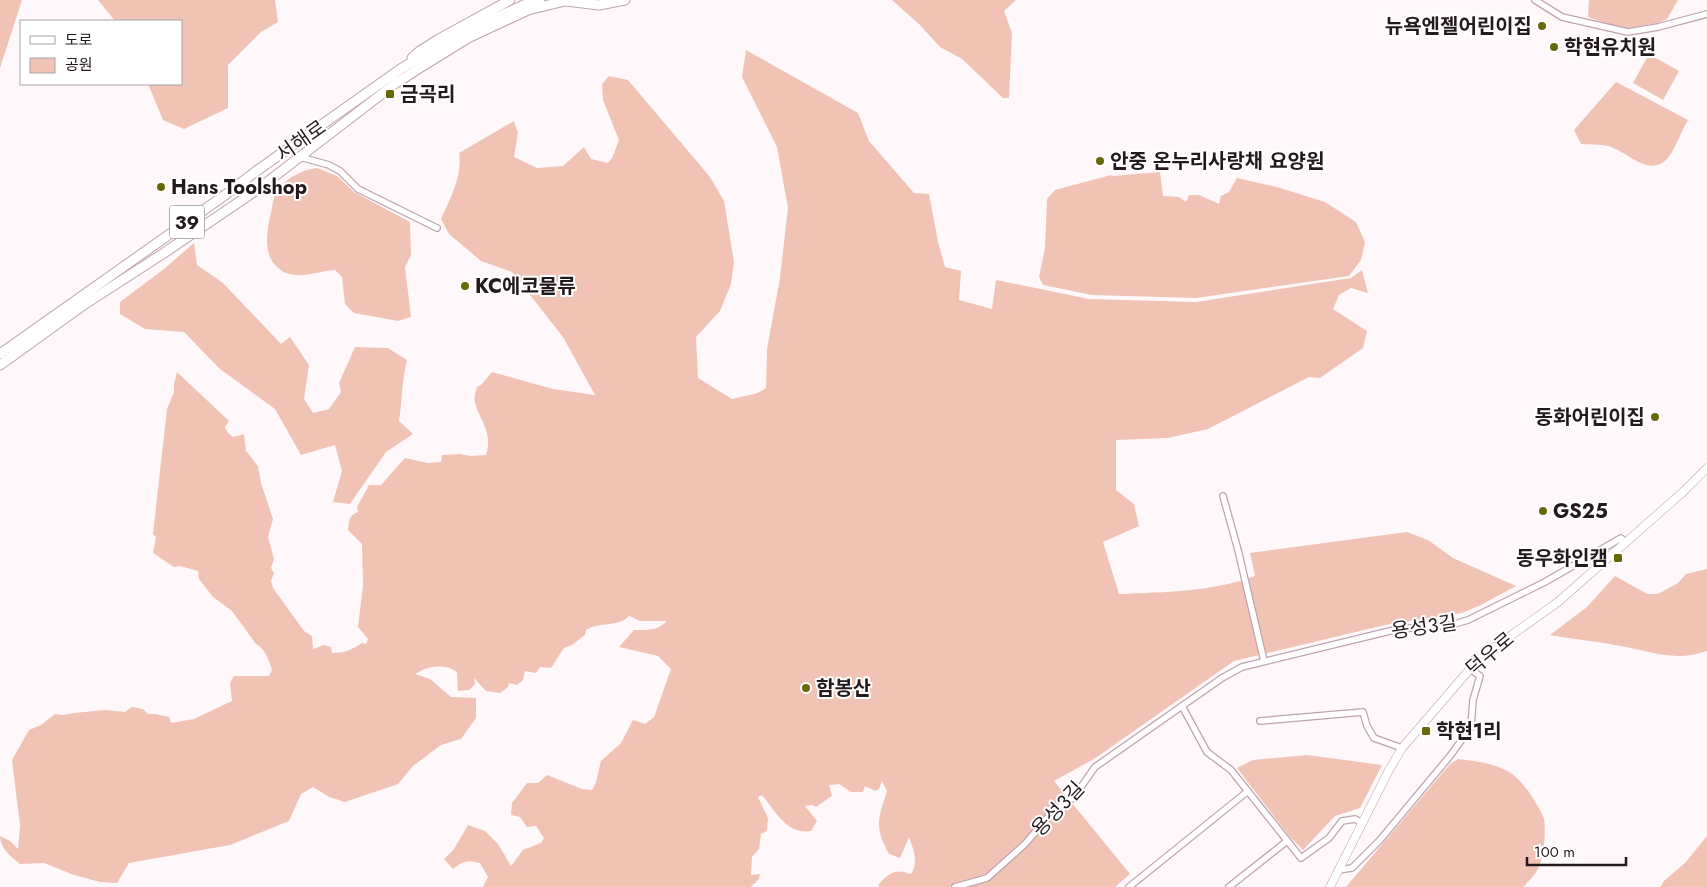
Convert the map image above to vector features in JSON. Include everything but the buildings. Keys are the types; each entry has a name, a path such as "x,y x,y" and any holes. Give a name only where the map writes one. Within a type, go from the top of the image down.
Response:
{"main road":[{"path":"402,68 420,51 438,39 510,0"},
{"name":"서해로","path":"0,354 225,196 255,172 402,68 471,30 526,4 540,0"},
{"path":"567,0 599,5 625,0"},
{"name":"서해로","path":"0,365 82,306 258,189 396,83 468,38 528,10 567,0"}],"street":[{"path":"1535,0 1562,17 1628,32 1658,27 1707,14"},
{"name":"서해로","path":"300,157 335,168 358,189 437,228"},
{"name":"덕우로","path":"1330,887 1402,748 1470,669 1489,651 1558,602 1626,543 1707,468"},
{"path":"1223,496 1238,550 1264,661"},
{"name":"용성3길","path":"955,887 987,878 1025,844 1049,816 1074,797 1094,767 1222,678 1242,667 1398,629 1450,624 1468,620 1546,582 1621,538 1626,543"},
{"path":"1338,870 1352,868 1380,840 1450,756 1471,727 1473,700 1480,676 1470,669"},
{"path":"1182,706 1207,752 1231,770 1302,858 1329,838 1342,821 1355,819 1362,823"},
{"path":"1260,722 1363,712 1371,735 1374,738 1402,748"},
{"path":"1129,887 1248,791"},
{"path":"1229,887 1287,841"}],"green space":[{"path":"0,0 22,0 0,68"},
{"path":"98,0 275,0 278,22 261,32 228,65 228,108 184,129 163,120 148,85 182,85 182,20 114,20"},
{"path":"892,0 1016,0 1004,11 1012,33 1009,98 1003,98 962,59 940,47 920,25"},
{"path":"1589,0 1678,0 1667,19 1658,23 1622,29 1588,17"},
{"path":"746,50 858,113 869,141 914,193 929,194 945,267 961,271 959,300 992,309 996,280 1089,299 1196,302 1351,278 1362,270 1368,293 1351,288 1339,295 1333,309 1367,331 1363,348 1320,378 1309,377 1208,429 1168,438 1116,440 1116,490 1134,504 1139,526 1103,542 1119,594 1154,593 1222,585 1255,576 1250,553 1407,532 1428,540 1453,558 1516,586 1462,613 1385,625 1234,661 1094,759 1054,781 1130,874 1115,887 880,887 878,885 893,873 905,872 911,874 915,865 914,851 909,837 900,858 889,854 884,845 879,830 879,823 887,791 882,781 879,789 875,791 865,786 863,792 851,792 839,784 829,785 832,796 816,807 812,805 805,806 817,821 811,831 803,831 789,826 777,815 762,795 758,797 768,818 767,831 761,834 759,849 752,857 751,875 760,874 759,879 751,887 483,887 488,877 480,863 465,862 453,869 444,859 454,849 468,825 485,831 498,844 511,866 523,850 541,843 544,838 536,826 527,827 520,817 511,815 512,803 527,783 538,783 547,775 582,789 592,790 601,761 621,743 633,720 645,724 654,717 671,669 658,656 619,647 634,630 660,627 667,621 640,621 629,616 619,622 591,627 586,630 585,635 572,645 564,648 551,668 540,667 536,673 525,671 523,680 517,685 509,683 508,687 500,693 486,691 474,678 475,684 469,690 458,691 457,672 447,667 430,667 415,674 430,679 451,697 476,698 476,718 461,739 441,745 413,766 398,784 345,802 329,797 313,787 301,794 289,821 230,845 129,863 117,883 100,882 74,875 44,863 20,864 13,858 4,848 0,836 10,841 18,849 20,825 12,760 29,730 41,725 55,714 63,715 105,710 125,712 132,707 143,709 148,714 169,717 171,723 194,719 232,701 230,683 234,676 269,676 272,670 264,652 232,611 213,597 199,579 198,571 180,566 174,567 153,553 156,537 153,534 167,409 174,392 177,372 229,421 225,427 228,433 233,437 244,434 246,451 258,466 261,483 273,519 268,537 274,559 271,568 274,573 271,581 273,588 304,631 312,636 313,649 324,645 331,647 332,653 348,651 362,643 366,644 368,639 358,627 363,586 362,544 348,530 350,519 358,512 357,507 369,485 381,485 405,458 428,463 441,462 442,455 486,455 488,447 487,434 474,400 477,387 492,372 553,389 595,395 563,337 512,272 481,261 449,234 441,219 452,195 457,178 460,161 459,153 514,121 518,133 514,157 537,168 563,166 584,147 591,159 608,163 619,140 603,100 602,84 609,76 628,80 710,177 724,201 734,262 731,284 720,311 696,337 698,378 732,399 758,393 766,388 767,349 780,278 788,208 777,147 742,77"},
{"path":"1649,54 1679,71 1663,100 1633,83"},
{"path":"1616,82 1688,120 1670,155 1661,164 1646,165 1608,146 1581,144 1574,130"},
{"path":"317,168 337,176 354,192 410,222 411,255 405,267 411,317 398,321 354,313 345,304 342,277 335,270 293,275 282,271 272,261 267,246 267,239 273,201 276,194 286,181 295,175"},
{"path":"1160,172 1163,196 1179,197 1186,202 1189,195 1199,195 1219,204 1221,196 1229,192 1237,178 1277,187 1325,202 1356,222 1365,242 1361,260 1349,276 1196,298 1092,295 1043,285 1039,277 1045,248 1047,199 1055,190 1111,175"},
{"path":"194,243 197,265 223,283 281,344 290,337 309,365 304,399 313,413 329,409 341,392 339,383 355,347 388,348 407,360 399,421 413,434 386,452 350,504 333,502 342,471 335,445 301,455 275,409 220,369 184,332 145,329 120,314 120,302 164,269"},
{"path":"1707,569 1707,651 1683,656 1672,656 1550,635 1587,607 1615,576 1647,594 1658,594 1678,583 1686,574"},
{"path":"1307,755 1382,765 1360,808 1335,816 1303,850 1289,836 1237,768 1253,760"},
{"path":"1458,759 1487,763 1507,771 1521,782 1529,792 1541,812 1545,824 1545,837 1540,864 1531,878 1523,887 1346,887 1450,764"},
{"path":"1707,836 1707,887 1660,887 1664,881 1685,863"}],"place":[{"name":"뉴욕엔젤어린이집","path":"1542,26"},
{"name":"학현유치원","path":"1554,47"},
{"name":"금곡리","path":"390,94"},
{"name":"안중 온누리사랑채 요양원","path":"1100,161"},
{"name":"Hans Toolshop","path":"161,187"},
{"name":"KC에코물류","path":"465,286"},
{"name":"동화어린이집","path":"1655,417"},
{"name":"GS25","path":"1543,511"},
{"name":"동우화인캠","path":"1618,558"},
{"name":"함봉산","path":"806,688"},
{"name":"학현1리","path":"1426,731"}]}
